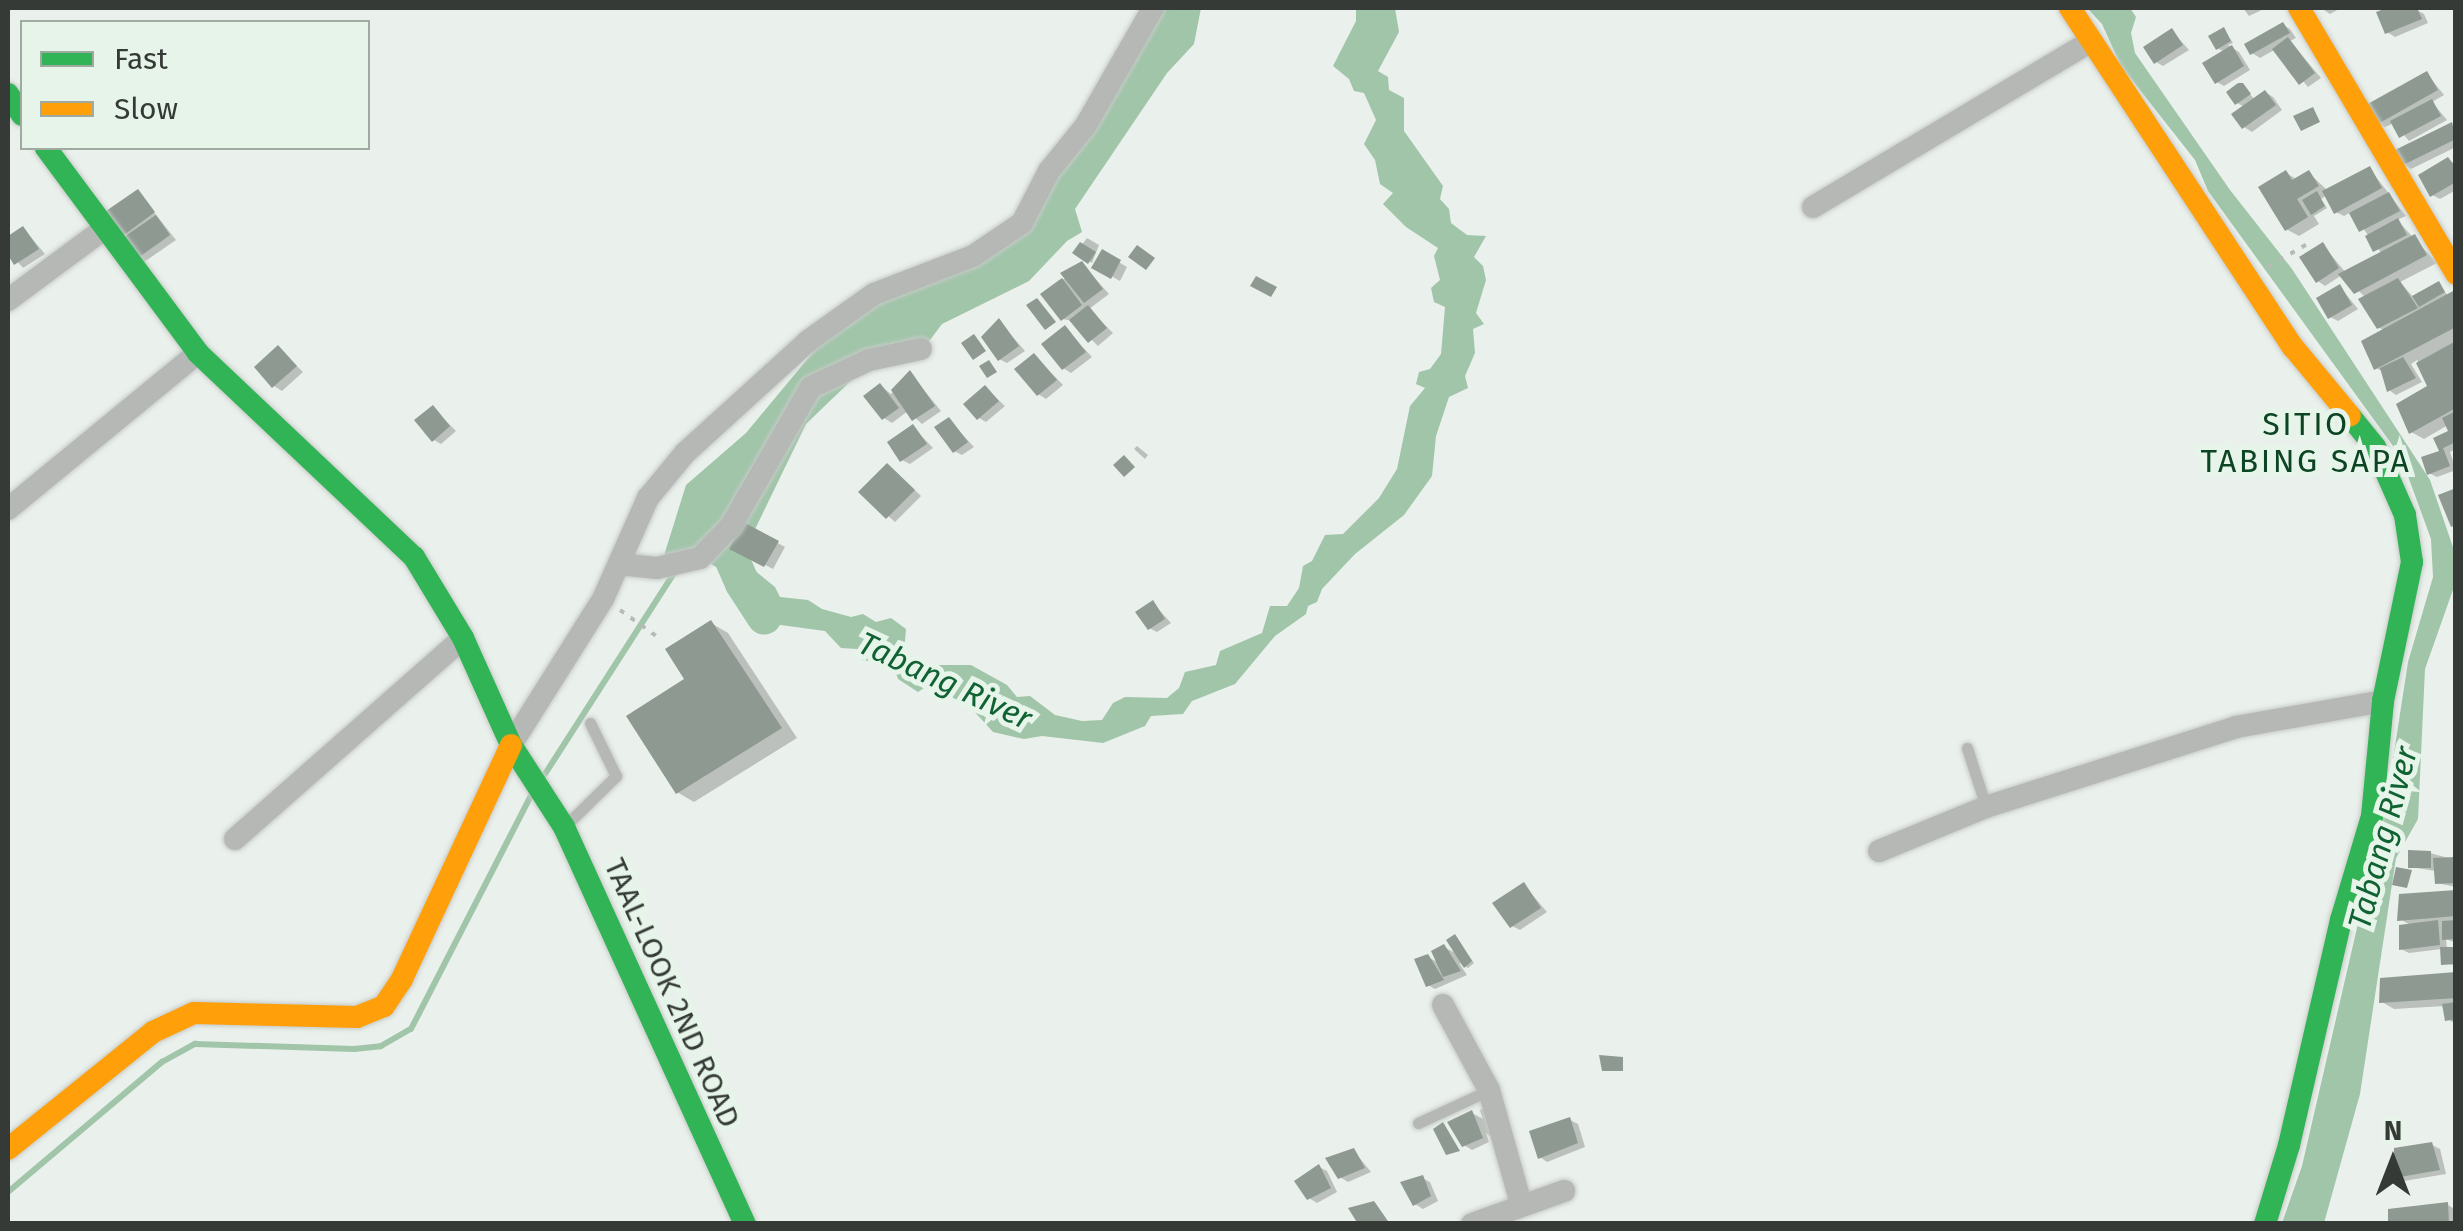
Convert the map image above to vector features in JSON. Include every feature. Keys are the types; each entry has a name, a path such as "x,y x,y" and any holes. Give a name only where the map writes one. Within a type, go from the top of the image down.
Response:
{"street":[{"path":"8,1149 153,1032 194,1014 357,1017 384,1006 402,979 513,749 625,565 648,498 686,453 808,341 874,294 973,256 1022,224 1050,171 1086,125 1153,8"},
{"path":"2070,8 2222,233 2292,346 2375,447 2405,515 2412,562 2383,701 2372,816 2341,920 2289,1146 2266,1224"},
{"path":"2299,8 2456,274"},
{"path":"1813,207 2090,42"},
{"name":"TAAL-LOOK 2ND ROAD","path":"47,150 198,353 414,556 463,638 513,749 564,826 744,1224"},
{"path":"8,300 104,229"},
{"path":"625,565 657,568 700,558 731,526 811,387 869,360 921,349"},
{"path":"8,509 198,353"},
{"path":"235,839 463,638"},
{"path":"1879,851 1986,807 2236,727 2383,701"},
{"path":"1444,1005 1489,1090 1521,1204"},
{"path":"1472,1224 1564,1191"}],"lane":[{"path":"564,826 616,776 590,723"},
{"path":"1967,748 1986,807"},
{"path":"1418,1123 1489,1090"}],"path":[{"path":"2262,271 2308,244"},
{"path":"604,599 656,636"}],"water":[{"path":"1162,8 1201,8 1194,44 1167,73 1075,209 1082,232 1067,241 1029,281 942,324 930,340 859,373 806,424 742,556 716,567 709,563 662,562 686,485 746,433 824,339 883,298 985,258 1056,179"},
{"path":"1356,8 1395,8 1399,32 1378,71 1388,77 1389,90 1404,98 1404,131 1443,186 1440,199 1449,209 1451,223 1467,235 1486,236 1474,257 1483,266 1486,280 1476,313 1484,324 1473,329 1475,353 1465,376 1468,388 1449,397 1436,436 1432,476 1404,515 1355,554 1322,589 1317,602 1308,606 1306,614 1275,636 1235,684 1192,701 1183,714 1151,716 1145,726 1103,743 1042,736 1024,739 993,732 972,709 930,684 918,692 898,679 893,665 862,660 857,649 841,648 825,631 766,623 738,608 732,578 754,570 775,587 780,597 808,600 822,609 851,617 863,614 876,622 891,618 906,629 904,653 929,665 971,665 1007,685 1017,697 1030,696 1055,715 1082,721 1102,720 1113,703 1125,697 1167,698 1179,688 1185,672 1216,665 1220,651 1262,633 1270,606 1287,606 1299,588 1303,566 1312,561 1325,535 1343,534 1379,498 1397,469 1410,406 1425,388 1416,384 1419,372 1430,369 1441,354 1445,307 1434,302 1431,288 1440,280 1434,256 1438,248 1406,227 1383,204 1393,193 1380,184 1375,160 1364,144 1376,120 1364,93 1354,91 1349,79 1333,66 1356,21"},
{"path":"2087,8 2130,8 2136,17 2131,33 2135,53 2230,190 2292,269 2430,480 2455,553 2455,584 2425,669 2418,819 2396,858 2360,1094 2324,1223 2282,1223 2302,1166 2387,798 2408,662 2433,577 2431,539 2401,457 2208,191 2195,160 2121,66 2102,24"}],"building":[{"path":"2417,8 2422,19 2385,34 2376,12"},
{"path":"2283,22 2290,33 2250,55 2244,44"},
{"path":"2224,27 2231,41 2216,50 2208,36"},
{"path":"2172,28 2183,45 2154,64 2143,47"},
{"path":"2288,37 2315,73 2299,85 2272,49"},
{"path":"2232,45 2244,66 2215,84 2202,63"},
{"path":"2427,71 2438,90 2376,125 2364,106"},
{"path":"2243,83 2251,94 2235,105 2226,92"},
{"path":"2265,90 2276,105 2242,129 2231,114"},
{"path":"2432,99 2441,116 2399,138 2390,121"},
{"path":"2313,107 2320,122 2301,131 2293,116"},
{"path":"2452,122 2456,139 2401,166 2393,151"},
{"path":"2448,157 2456,168 2456,182 2430,197 2418,175"},
{"path":"2370,166 2382,188 2334,214 2322,191"},
{"path":"2286,170 2292,180 2309,170 2319,186 2297,199 2308,217 2285,231 2258,187"},
{"path":"138,189 155,212 124,235 106,211"},
{"path":"2317,191 2325,206 2311,215 2302,200"},
{"path":"2389,192 2400,211 2359,232 2349,213"},
{"path":"156,215 170,235 135,260 121,239"},
{"path":"2398,218 2407,235 2373,252 2365,236"},
{"path":"23,226 39,249 14,265 8,255 8,236"},
{"path":"2415,234 2427,255 2354,294 2338,274"},
{"path":"1080,242 1096,252 1088,264 1072,253"},
{"path":"2323,242 2339,268 2316,283 2299,257"},
{"path":"1137,245 1155,258 1146,270 1128,257"},
{"path":"1102,249 1121,260 1111,279 1091,268"},
{"path":"1082,261 1103,289 1084,303 1060,273"},
{"path":"1256,276 1277,287 1271,297 1250,286"},
{"path":"1062,278 1082,305 1061,321 1040,294"},
{"path":"2398,278 2418,308 2377,329 2358,299"},
{"path":"2439,281 2445,292 2419,307 2412,296"},
{"path":"2340,284 2352,305 2328,319 2316,298"},
{"path":"2453,291 2456,327 2374,370 2361,341"},
{"path":"1037,298 1056,322 1045,330 1026,305"},
{"path":"1088,305 1107,328 1088,343 1069,320"},
{"path":"999,318 1019,346 998,361 981,337"},
{"path":"1065,325 1086,352 1062,370 1041,344"},
{"path":"974,334 986,351 973,360 961,343"},
{"path":"2456,341 2456,408 2409,434 2396,404 2427,386 2416,363"},
{"path":"278,345 297,366 272,388 254,367"},
{"path":"1034,353 1057,380 1037,396 1014,369"},
{"path":"2403,357 2416,378 2387,392 2380,368"},
{"path":"989,360 997,372 987,378 979,366"},
{"path":"910,370 935,406 912,421 891,390"},
{"path":"880,383 899,408 882,420 863,396"},
{"path":"985,385 999,401 977,420 963,404"},
{"path":"433,405 450,426 432,442 414,420"},
{"path":"2456,411 2456,442 2443,448 2450,466 2427,475 2421,457 2439,451 2433,438 2448,431 2442,418"},
{"path":"949,417 968,442 953,453 934,427"},
{"path":"913,424 927,444 900,462 887,442"},
{"path":"1124,455 1135,467 1124,477 1113,465"},
{"path":"887,463 915,490 886,519 858,492"},
{"path":"2456,488 2456,525 2451,527 2438,495"},
{"path":"743,522 779,541 764,567 729,549"},
{"path":"1153,600 1165,619 1148,630 1135,612"},
{"path":"711,620 782,728 676,794 626,716 684,679 665,649"},
{"path":"2408,850 2431,851 2431,868 2408,868"},
{"path":"2456,857 2456,883 2435,884 2433,858"},
{"path":"2396,867 2412,870 2407,888 2392,885"},
{"path":"1524,882 1541,908 1510,928 1492,903"},
{"path":"2456,890 2456,916 2397,921 2399,894"},
{"path":"2438,920 2440,945 2399,950 2399,925"},
{"path":"2456,920 2456,939 2442,940 2442,921"},
{"path":"1455,934 1472,961 1464,968 1446,940"},
{"path":"1444,944 1461,971 1443,977 1431,951"},
{"path":"2440,947 2456,947 2456,964 2441,965"},
{"path":"1428,954 1444,980 1426,987 1414,959"},
{"path":"2456,972 2456,998 2379,1003 2380,978"},
{"path":"2456,1002 2456,1019 2445,1021 2442,1004"},
{"path":"1599,1055 1623,1057 1623,1071 1602,1071"},
{"path":"1472,1110 1483,1138 1462,1147 1447,1122"},
{"path":"1570,1117 1578,1143 1538,1159 1529,1131"},
{"path":"1443,1122 1460,1151 1446,1155 1433,1129"},
{"path":"2432,1142 2440,1170 2394,1178 2394,1148"},
{"path":"1354,1148 1365,1168 1338,1179 1325,1158"},
{"path":"1319,1164 1331,1188 1307,1200 1294,1181"},
{"path":"1423,1175 1431,1196 1413,1206 1400,1182"},
{"path":"1374,1201 1390,1224 1358,1224 1348,1208"},
{"path":"2448,1202 2449,1224 2388,1224 2388,1209"}],"waterway":[{"name":"Tabang River","path":"717,516 716,524 742,583 764,617"},
{"path":"545,774 676,570"},
{"path":"8,1192 162,1062 195,1044 354,1049 381,1046 411,1029 530,797"}],"traffic: fast":[{"path":"8,94 20,112"},
{"path":"47,150 198,353 414,557 463,638 511,745 564,827 745,1224"},
{"path":"2265,1224 2289,1145 2341,920 2372,816 2383,701 2412,562 2405,515 2375,447 2350,416"}],"traffic: slow":[{"path":"2070,8 2293,347 2350,416"},
{"path":"2299,8 2456,274"},
{"path":"8,1149 153,1032 194,1013 357,1017 384,1006 402,979 511,745"}],"district":[{"name":"SITIO TABING SAPA","path":"2306,444"}]}
